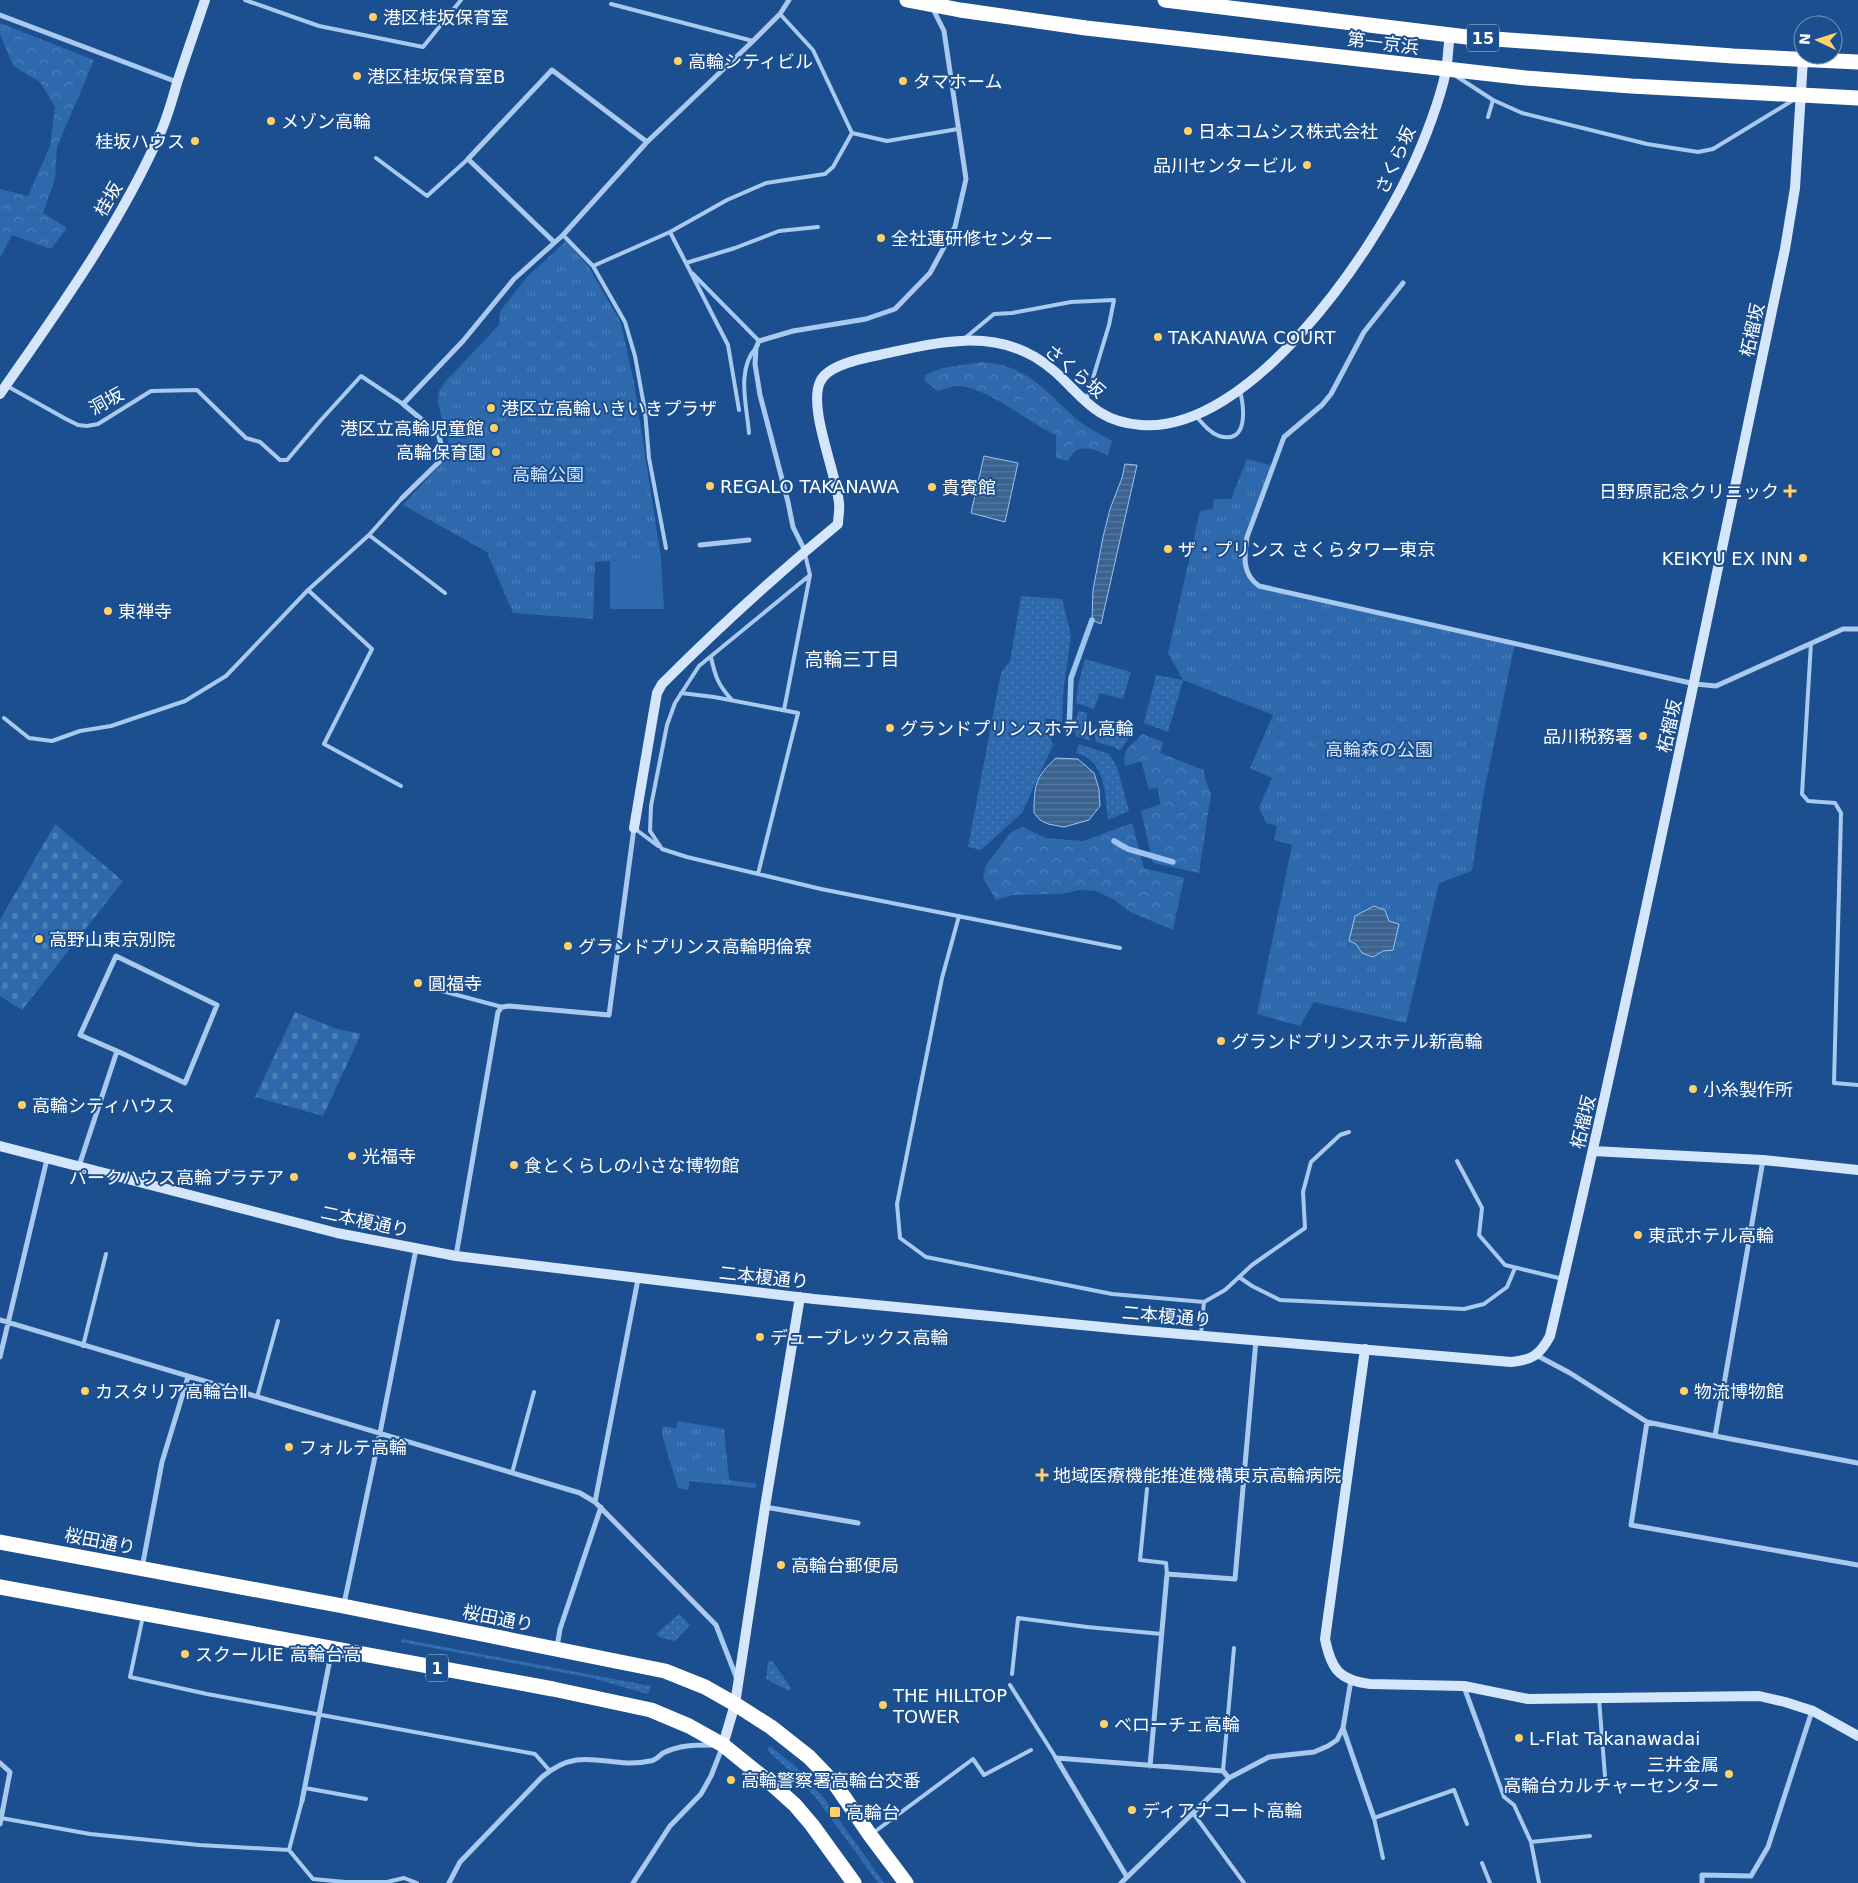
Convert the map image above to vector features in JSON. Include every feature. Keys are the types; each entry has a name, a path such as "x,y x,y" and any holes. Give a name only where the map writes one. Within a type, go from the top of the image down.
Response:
{"highway":[{"name":"第一京浜","path":"907,0 1086,28 1526,78 1630,86 1858,98"},
{"name":"第一京浜","path":"1165,0 1450,35 1793,59"},
{"name":"第一京浜","path":"1843,61 1858,62"},
{"name":"桜田通り","path":"0,1542 343,1606 665,1671 705,1687 735,1704 771,1727 809,1757 835,1784 906,1883"},
{"name":"1","path":"0,1587 553,1689 651,1710 689,1726 723,1745 754,1769 795,1805 854,1883"}],"street":[{"name":"桂坂","path":"3,390 44,331 114,222 141,175 170,111 205,0"},
{"path":"402,498 440,461 443,451 438,433 403,404 463,341 514,279 563,235 647,142 780,14 789,0"},
{"path":"804,551 793,527 771,440 755,364 756,348 759,341 794,331 866,319 895,309 930,273 955,227 966,179 944,31 930,4"},
{"path":"0,15 178,82"},
{"name":"さくら坂","path":"634,828 654,708 662,684 772,579 838,524 840,505 816,403 820,380 827,373 860,359 935,343 964,340 989,341 1018,348 1037,358 1055,372 1093,409 1118,422 1144,425 1170,423 1209,408 1239,389 1299,337 1362,254 1389,211 1412,167 1440,93 1446,69 1450,35"},
{"name":"柘榴坂","path":"1536,1355 1544,1347 1550,1336 1564,1279 1695,684 1791,219 1795,188 1803,65"},
{"path":"554,242 468,158 552,70 647,142"},
{"path":"1403,282 1364,332 1331,394 1322,405 1284,437 1247,537 1244,554 1245,568 1252,581 1260,586 1695,684 1716,686 1843,629 1858,629"},
{"path":"700,545 749,540"},
{"path":"456,1256 498,1012 502,1007 509,1006 608,1015 634,828"},
{"path":"116,956 217,1005 185,1083 117,1051 80,1035 116,956"},
{"path":"78,1167 117,1051"},
{"name":"二本榎通り","path":"0,1146 337,1233 456,1256 800,1297 1201,1336 1510,1362 1524,1360 1536,1355"},
{"path":"1593,1151 1763,1160 1858,1170"},
{"path":"0,1358 47,1159"},
{"path":"1715,1436 1763,1160"},
{"path":"343,1606 380,1433 416,1249"},
{"path":"595,1502 638,1279"},
{"path":"633,1883 670,1826 700,1794 711,1776 723,1745 735,1704 800,1297"},
{"path":"0,1320 580,1494 601,1507 716,1625 738,1681"},
{"path":"1150,1766 1167,1574 1235,1579 1256,1340"},
{"path":"1365,1349 1324,1639 1330,1660 1345,1678 1370,1684 1464,1686 1520,1698 1599,1699 1759,1696 1813,1711 1858,1736"},
{"path":"1536,1355 1570,1373 1647,1422 1858,1462"},
{"path":"142,1568 162,1462 188,1377"},
{"path":"1647,1422 1631,1525 1858,1566"},
{"path":"557,1649 560,1629 601,1507"},
{"path":"765,1507 858,1523"},
{"path":"302,1801 332,1648"},
{"path":"1121,1883 1229,1778 1269,1757 1314,1752 1337,1740 1344,1728 1351,1680"},
{"path":"1464,1686 1482,1736"},
{"path":"1702,1883 1702,1875 1751,1876 1768,1847 1813,1711"},
{"path":"1344,1728 1374,1818"},
{"path":"448,1883 460,1862 550,1771 568,1761 580,1758 631,1763 653,1761 663,1754 682,1746 723,1745"},
{"path":"1056,1758 1223,1771 1229,1778"},
{"path":"1056,1758 1127,1877"},
{"path":"0,1763 10,1772 0,1824"}],"lane":[{"path":"245,0 319,26 423,46 461,0"},
{"path":"610,4 753,41"},
{"path":"780,14 812,50 852,133"},
{"path":"1446,69 1493,100 1522,113 1647,144 1698,152 1712,149 1801,96"},
{"path":"1488,117 1493,100"},
{"path":"852,133 887,141 958,129"},
{"path":"593,266 670,232 727,200 766,183 825,174 833,167 852,133"},
{"path":"376,158 427,196 468,158"},
{"path":"686,263 735,248 779,231 818,227"},
{"path":"670,232 728,344 739,410"},
{"path":"563,235 593,266 625,322 635,356 646,411 649,458 666,548"},
{"path":"689,269 759,341"},
{"path":"964,340 994,314 1012,313 1071,302 1114,300 1109,325 1086,402"},
{"path":"749,433 745,371 750,355 756,348"},
{"name":"洞坂","path":"3,390 78,425 87,426 98,424 151,391 197,390 246,438 260,442 280,460 287,460 320,420 361,376 403,404"},
{"path":"1194,414 1210,430 1218,435 1227,437 1235,434 1242,428 1244,416 1243,402 1239,389"},
{"path":"4,718 29,738 52,741 80,732 111,726 185,701 226,676 308,590 368,535 402,498"},
{"path":"368,535 445,593"},
{"path":"784,710 810,575 804,551"},
{"path":"662,849 650,831 651,806 667,725 675,703 700,666 810,575"},
{"path":"308,590 372,649 324,744 401,786"},
{"path":"1811,643 1802,794 1808,801 1835,803 1842,813 1834,1083 1858,1085"},
{"path":"711,657 714,674 720,687 732,700"},
{"path":"681,693 732,700 798,713 758,874"},
{"path":"634,828 662,849 687,858 821,889 1120,948"},
{"path":"959,916 942,978 897,1204 900,1238 926,1258 1112,1294 1204,1302 1225,1290 1252,1265 1305,1228 1303,1192 1311,1162 1340,1135 1349,1132"},
{"path":"431,988 502,1007"},
{"path":"1457,1161 1482,1208 1479,1235 1505,1265 1564,1279"},
{"path":"83,1346 106,1254"},
{"path":"1239,1277 1280,1300 1464,1309 1484,1304 1507,1287 1515,1268"},
{"path":"1201,1336 1204,1302"},
{"path":"257,1397 278,1321"},
{"path":"512,1473 534,1392"},
{"path":"1147,1489 1140,1560 1166,1563 1167,1574"},
{"path":"143,1614 130,1678 207,1694 535,1754 550,1771"},
{"path":"1012,1674 1018,1618 1162,1634"},
{"path":"1223,1771 1234,1648"},
{"path":"1010,1686 1056,1758"},
{"path":"1599,1699 1605,1776"},
{"path":"1482,1736 1504,1797 1514,1805 1531,1842 1539,1883"},
{"path":"870,1835 974,1759 984,1775 1031,1750"},
{"path":"305,1788 366,1799"},
{"path":"1383,1858 1374,1818 1454,1790 1467,1824"},
{"path":"289,1850 302,1801"},
{"path":"1193,1813 1244,1883"},
{"path":"2,1818 90,1834 200,1845 289,1850 313,1879 345,1882 386,1882 404,1878 417,1883"},
{"path":"1531,1842 1590,1836"},
{"path":"1482,1863 1490,1883"}],"green space":[{"path":"0,23 94,60 57,147 55,179 43,213 67,228 51,249 12,235 0,258 0,189 28,196 50,146 55,107 40,82 13,66 0,34"},
{"name":"高輪公園","path":"566,241 589,267 621,323 634,383 661,558 595,562 593,619 513,613 487,552 403,505 451,453 438,403 439,391 445,382 499,325 500,311 527,277"},
{"path":"982,362 997,364 1022,373 1042,387 1077,420 1112,441 1108,455 1086,448 1076,451 1068,461 1056,458 1056,435 994,398 981,392 956,386 938,391 925,381 925,375 943,368"},
{"name":"高輪森の公園","path":"1247,459 1273,466 1247,537 1245,568 1259,586 1515,643 1483,797 1472,871 1439,883 1406,1023 1314,1002 1300,1026 1257,1014 1292,845 1274,840 1277,826 1266,823 1259,807 1272,778 1250,768 1273,715 1183,680 1168,653 1200,511 1213,509 1214,499 1231,499"},
{"path":"661,558 664,609 610,609 610,561"},
{"path":"1021,596 1062,599 1071,635 1063,694 1062,722 1045,718 1053,745 1022,813 981,850 968,847 1001,673 1010,661"},
{"path":"1085,659 1131,672 1123,699 1100,693 1094,709 1076,703 1078,685"},
{"path":"1156,675 1183,680 1168,732 1144,723"},
{"path":"1078,711 1087,713 1087,728 1090,741 1076,736 1074,729"},
{"path":"1119,725 1134,730 1120,751 1114,747 1096,742 1093,727 1116,736"},
{"path":"1142,734 1163,742 1160,753 1204,770 1205,779 1211,794 1199,873 1153,863 1141,811 1160,804 1158,788 1149,789 1141,761 1125,766 1124,760 1128,748"},
{"path":"1079,744 1109,754 1117,767 1129,811 1108,820 1099,771 1086,757 1076,753"},
{"path":"1132,823 1144,868 1184,878 1173,930 1128,911 1115,900 1096,891 1080,890 1060,894 1013,895 996,900 983,878 986,865 1011,832 1023,827 1046,838 1083,841"},
{"name":"高野山東京別院","path":"55,824 123,881 22,1010 0,996 0,920"},
{"path":"295,1012 337,1029 361,1034 323,1116 255,1097"},
{"path":"678,1421 724,1429 729,1480 757,1484 755,1488 690,1481 688,1490 678,1488 662,1435 663,1426 676,1428"},
{"path":"679,1614 690,1625 675,1641 661,1638 656,1634"},
{"path":"402,1639 651,1686 648,1694 592,1678 401,1642"},
{"path":"768,1662 773,1662 791,1688 789,1691 766,1679"},
{"path":"770,1746 794,1765 823,1797 884,1883 878,1883 816,1798 767,1750"}],"shaded area":[{"path":"984,456 1018,463 1005,522 971,513"},
{"path":"1125,464 1137,465 1101,624 1092,620 1093,590 1110,509 1122,478"},
{"path":"1056,758 1078,759 1094,773 1099,789 1100,806 1089,820 1064,827 1048,824 1040,820 1034,813 1034,796 1037,782"},
{"path":"1374,906 1385,910 1389,921 1399,924 1393,950 1383,951 1373,957 1362,953 1356,944 1349,941 1355,916"}],"waterway":[{"path":"1069,731 1071,678 1092,620"},
{"path":"1114,841 1128,849 1173,862"}],"place":[{"name":"港区桂坂保育室","path":"373,17"},
{"name":"高輪シティビル","path":"678,61"},
{"name":"港区桂坂保育室B","path":"357,76"},
{"name":"タマホーム","path":"903,81"},
{"name":"メゾン高輪","path":"271,121"},
{"name":"日本コムシス株式会社","path":"1188,131"},
{"name":"桂坂ハウス","path":"195,141"},
{"name":"品川センタービル","path":"1307,165"},
{"name":"全社蓮研修センター","path":"881,238"},
{"name":"TAKANAWA COURT","path":"1158,337"},
{"name":"港区立高輪いきいきプラザ","path":"491,408"},
{"name":"港区立高輪児童館","path":"494,428"},
{"name":"高輪保育園","path":"496,452"},
{"name":"REGALO TAKANAWA","path":"710,486"},
{"name":"貴賓館","path":"932,487"},
{"name":"日野原記念クリニック","path":"1790,491"},
{"name":"ザ・プリンス さくらタワー東京","path":"1168,549"},
{"name":"KEIKYU EX INN","path":"1803,558"},
{"name":"東禅寺","path":"108,611"},
{"name":"グランドプリンスホテル高輪","path":"890,728"},
{"name":"品川税務署","path":"1643,736"},
{"name":"高野山東京別院","path":"39,939"},
{"name":"グランドプリンス高輪明倫寮","path":"568,946"},
{"name":"圓福寺","path":"418,983"},
{"name":"グランドプリンスホテル新高輪","path":"1221,1041"},
{"name":"小糸製作所","path":"1693,1089"},
{"name":"高輪シティハウス","path":"22,1105"},
{"name":"光福寺","path":"352,1156"},
{"name":"食とくらしの小さな博物館","path":"514,1165"},
{"name":"パークハウス高輪プラテア","path":"294,1177"},
{"name":"東武ホテル高輪","path":"1638,1235"},
{"name":"デュープレックス高輪","path":"760,1337"},
{"name":"カスタリア高輪台Ⅱ","path":"85,1391"},
{"name":"物流博物館","path":"1684,1391"},
{"name":"フォルテ高輪","path":"289,1447"},
{"name":"地域医療機能推進機構東京高輪病院","path":"1042,1475"},
{"name":"高輪台郵便局","path":"781,1565"},
{"name":"スクールIE 高輪台高","path":"185,1654"},
{"name":"THE HILLTOP TOWER","path":"883,1705"},
{"name":"ベローチェ高輪","path":"1104,1724"},
{"name":"L-Flat Takanawadai","path":"1519,1738"},
{"name":"三井金属 高輪台カルチャーセンター","path":"1729,1774"},
{"name":"高輪警察署高輪台交番","path":"731,1780"},
{"name":"ディアナコート高輪","path":"1132,1810"},
{"name":"高輪台","path":"835,1812"}],"district":[{"name":"高輪三丁目","path":"852,659"}]}
